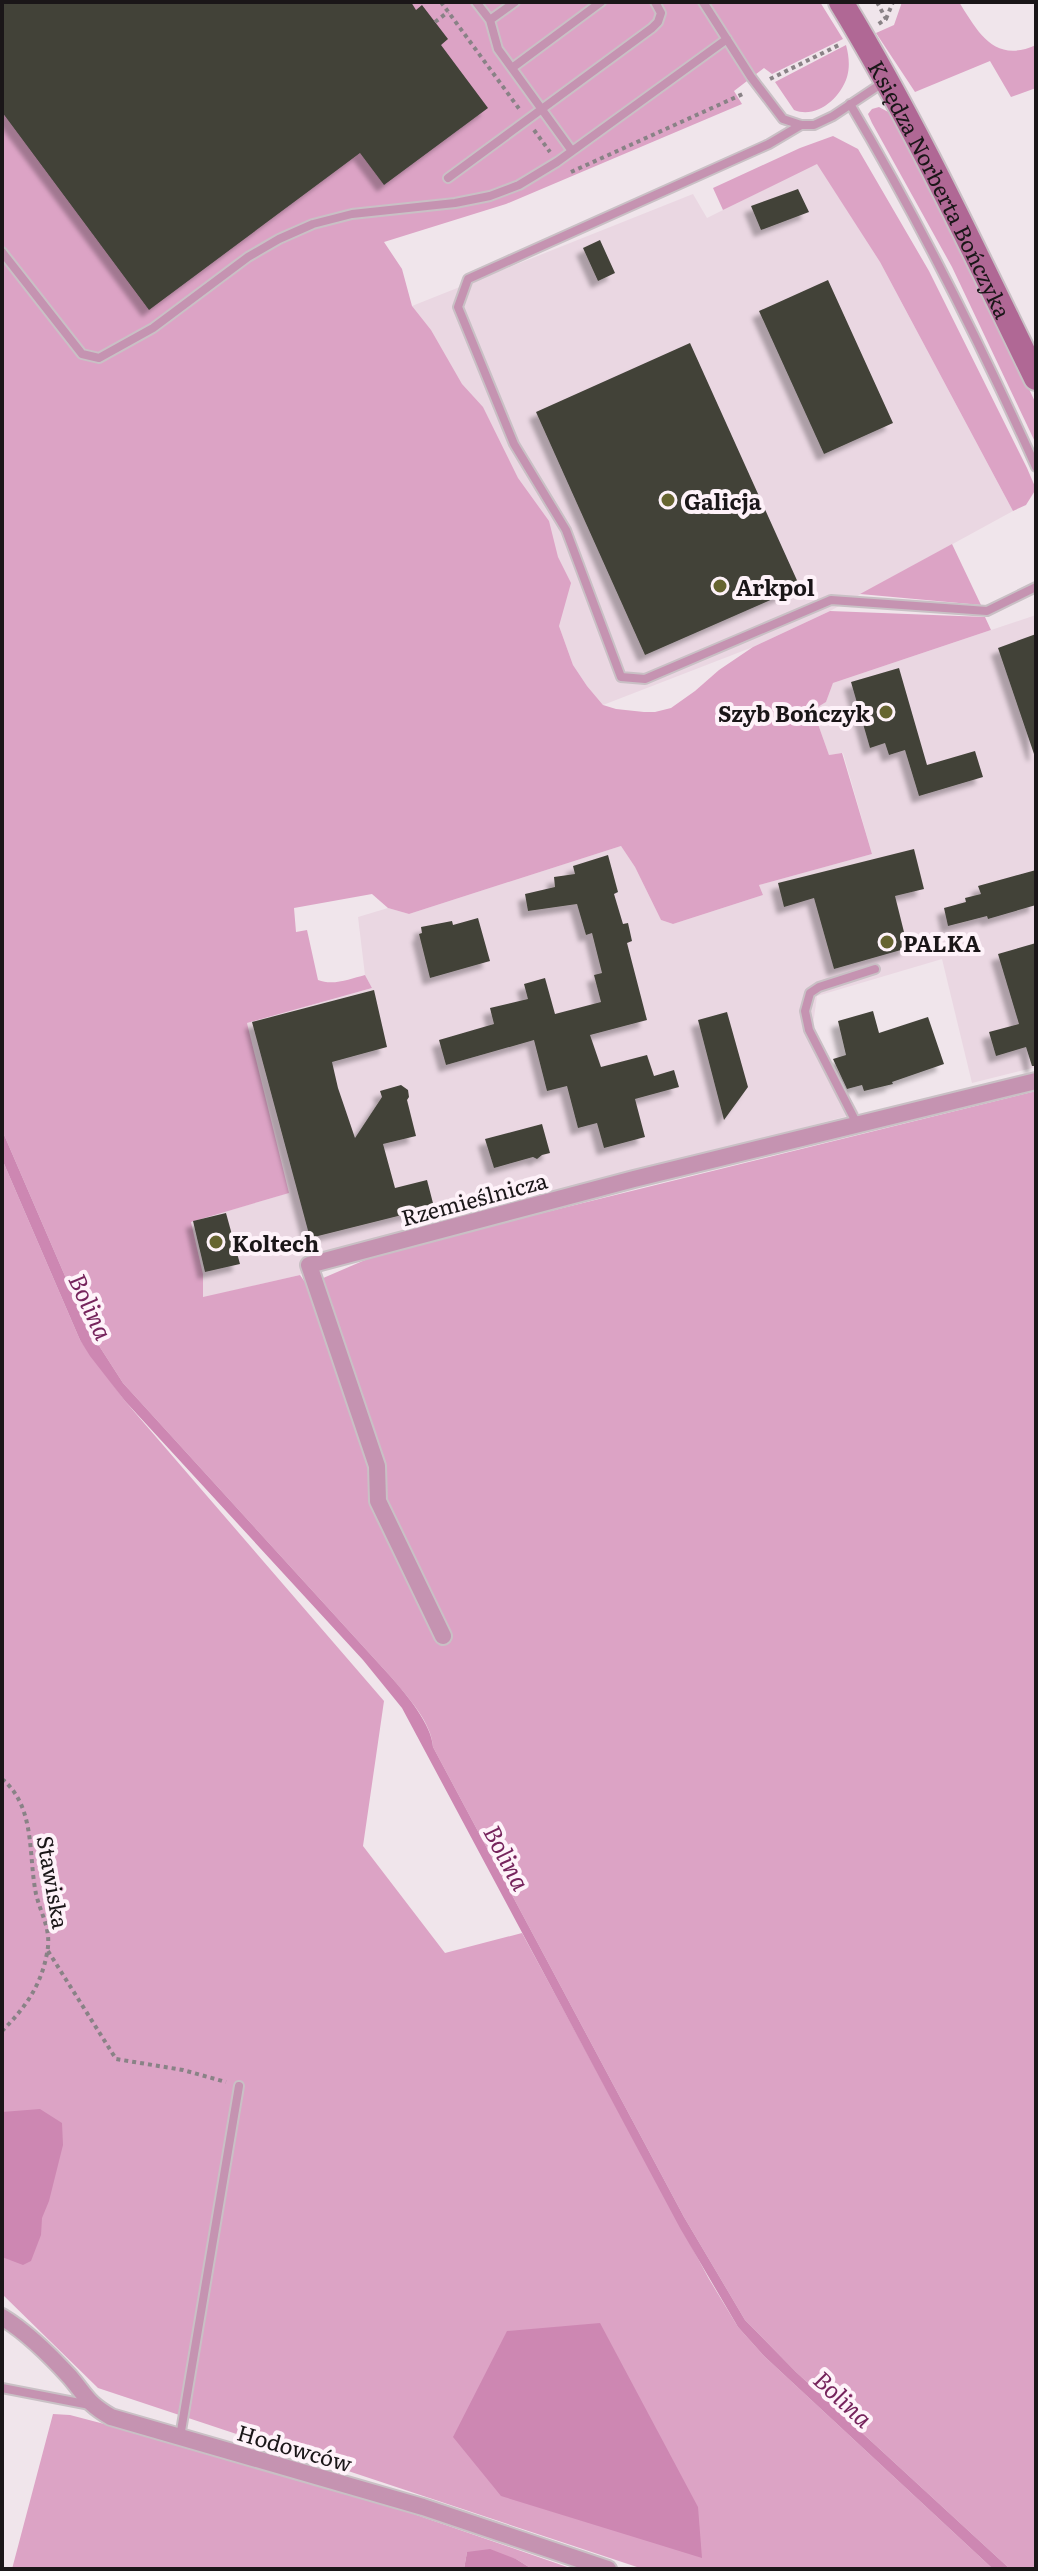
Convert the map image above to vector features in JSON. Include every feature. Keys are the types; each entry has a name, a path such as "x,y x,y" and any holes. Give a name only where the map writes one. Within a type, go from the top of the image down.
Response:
{"street":[{"name":"Księdza Norberta Bończyka","path":"841,2 887,80 1036,378"},
{"name":"Rzemieślnicza","path":"443,1636 378,1501 377,1466 309,1265 634,1179 1036,1081"},
{"name":"Hodowców","path":"2,2317 57,2364 91,2405 111,2417 423,2507 608,2569"}],"lane":[{"path":"476,2 490,20 498,49 572,151"},
{"path":"490,20 515,2"},
{"path":"512,68 601,2"},
{"path":"448,178 652,28 661,13 655,2"},
{"path":"703,2 783,119 801,125 814,125 887,80"},
{"path":"2,252 82,354 99,358 153,328 248,257 313,224 352,214 455,203 490,196 539,175 727,39"},
{"path":"850,104 903,194 953,289 1036,467"},
{"path":"801,125 769,144 468,279 458,307 514,444 566,530 621,677 645,679 831,600 987,611 1036,587"},
{"path":"857,1124 809,1030 805,1011 810,993 819,987 875,969"},
{"path":"180,2437 239,2086"},
{"path":"2,2388 91,2405"}],"path":[{"path":"886,19 893,2"},
{"path":"435,22 448,12"},
{"name":"Stawiska","path":"2,1779 11,1786 31,1834 36,1895 48,1926 48,1951 38,1987 27,2005 2,2031"},
{"path":"48,1951 116,2059 183,2070 239,2086"}],"shaded area":[{"path":"2,2 820,2 843,39 772,74 764,68 734,91 742,104 506,204 384,242 402,269 412,306 431,330 462,384 483,407 518,478 549,521 558,557 571,583 559,626 573,665 603,705 644,712 671,708 753,647 830,611 985,617 991,630 833,683 826,702 813,710 829,755 842,753 872,854 759,885 763,895 673,924 661,920 621,846 409,914 388,908 372,894 294,908 296,932 307,930 318,980 336,982 365,975 372,988 247,1023 289,1193 191,1222 203,1274 203,1297 300,1275 307,1285 372,1257 1036,1091 1036,2569 1010,2569 796,2372 745,2320 684,2217 433,1747 424,1719 392,1678 123,1383 87,1327 2,1130"},
{"path":"902,2 959,2 981,34 998,48 1009,51 1036,45 1036,88 1011,97 990,61 915,92 876,33 894,25"},
{"path":"846,45 849,69 839,93 819,109 811,112 794,110 775,82"},
{"path":"879,107 890,113 1002,330 1036,404 1036,444 952,267 872,123 868,114"},
{"path":"833,136 858,149 929,271 1036,489 1026,505 1013,511 880,262 817,164 723,210 713,188"},
{"path":"817,163 880,262 1013,511 830,611 753,647 603,705 573,665 559,626 412,306 693,194 707,218"},
{"path":"952,544 981,605 860,594"},
{"path":"1036,615 1036,1067 972,1083 942,959 817,996 813,1025 825,1056 859,1113 313,1256 300,1275 202,1298 203,1274 191,1222 288,1193 247,1023 372,988 365,975 358,917 388,908 409,914 621,846 661,920 673,924 763,895 759,885 872,854 843,753 829,755 813,710 826,702 833,683"},
{"path":"2,1130 87,1327 123,1383 392,1678 417,1710 432,1738 433,1747 684,2217 745,2320 796,2372 1010,2569 993,2569 764,2356 738,2327 680,2228 402,1708 363,1660 125,1401 80,1340 2,1159"},
{"path":"2,1159 80,1340 125,1401 384,1701 363,1846 445,1953 522,1933 738,2327 764,2356 993,2569 643,2569 98,2388 2,2294"},
{"path":"40,2109 62,2123 63,2145 42,2218 41,2235 31,2261 23,2265 2,2257 2,2112"},
{"path":"600,2323 698,2507 702,2558 501,2496 453,2437 507,2331"},
{"path":"53,2414 108,2425 408,2512 573,2569 532,2569 516,2559 467,2552 464,2569 12,2569"},
{"path":"490,2549 532,2569 464,2569 467,2552"}],"building":[{"path":"2,2 411,2 416,10 422,5 448,39 441,45 488,108 384,185 360,153 149,310 2,112"},
{"path":"798,189 809,212 761,230 751,206"},
{"path":"600,240 615,273 598,281 583,248"},
{"path":"828,280 893,423 824,454 759,311"},
{"name":"Galicja","path":"690,343 800,587 645,655 536,412"},
{"path":"1036,634 1036,754 1034,754 998,648"},
{"name":"Szyb Bończyk","path":"899,668 927,765 975,751 983,777 919,796 905,750 889,755 885,743 870,748 851,682"},
{"path":"914,849 924,889 895,896 908,948 834,969 814,898 784,907 778,883"},
{"path":"608,855 618,892 614,894 623,924 628,923 632,941 627,943 647,1020 590,1035 601,1067 647,1055 654,1076 674,1070 679,1087 635,1099 645,1137 604,1148 597,1123 578,1128 567,1086 547,1091 534,1040 446,1065 439,1040 494,1024 490,1008 528,999 524,984 545,978 555,1014 601,1002 594,975 602,973 592,933 586,935 577,904 528,911 525,894 555,887 554,877 575,874 573,866"},
{"path":"1036,870 1036,905 988,919 987,916 948,926 944,908 981,894 978,886"},
{"path":"478,918 490,961 430,978 419,934 422,933 421,927 452,921 453,925"},
{"path":"1036,943 1036,1066 1032,1066 1026,1047 996,1056 989,1032 1019,1024 998,954"},
{"path":"374,990 387,1047 332,1062 338,1088 355,1138 382,1097 380,1091 401,1085 408,1090 407,1100 416,1136 383,1144 395,1188 427,1180 434,1207 310,1238 252,1022"},
{"path":"873,1011 879,1033 928,1017 944,1064 893,1084 864,1091 862,1085 847,1089 833,1059 846,1055 838,1021"},
{"path":"727,1012 748,1087 724,1120 698,1020"},
{"path":"542,1124 550,1153 537,1159 533,1157 494,1168 485,1139"},
{"name":"Koltech","path":"226,1213 240,1264 205,1272 193,1221"}],"place":[{"name":"Galicja","path":"668,500"},
{"name":"Arkpol","path":"720,586"},
{"name":"Szyb Bończyk","path":"886,712"},
{"name":"PALKA","path":"887,942"},
{"name":"Koltech","path":"216,1242"}],"water label":[{"name":"Bolina","path":"92,1306"},
{"name":"Bolina","path":"508,1857"},
{"name":"Bolina","path":"844,2398"}]}
